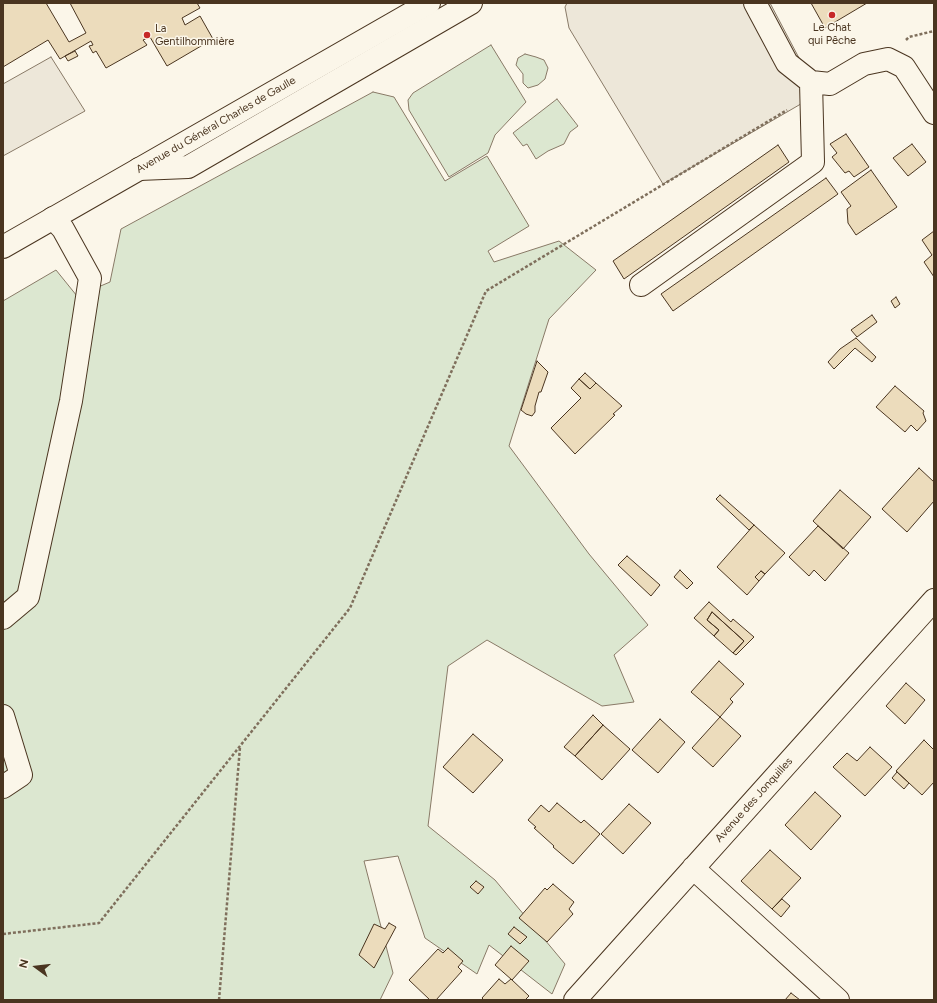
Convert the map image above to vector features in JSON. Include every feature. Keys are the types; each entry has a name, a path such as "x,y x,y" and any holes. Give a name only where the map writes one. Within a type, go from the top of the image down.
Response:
{"street":[{"name":"Avenue du Général Charles de Gaulle","path":"3,247 429,3"},
{"path":"139,169 188,167 471,3"},
{"path":"641,285 813,162 811,89 787,63 755,3"},
{"path":"811,89 830,84 864,64 888,59 904,68 934,113"},
{"path":"3,618 28,597 71,401 90,278 63,228 53,218"},
{"name":"Avenue des Jonquilles","path":"575,1000 934,600"},
{"path":"3,716 21,775 3,787"},
{"path":"693,868 838,1000"}],"path":[{"path":"3,934 98,924 350,608 486,291 811,89"},
{"path":"219,1000 240,746"}],"green space":[{"path":"491,45 526,102 495,135 488,153 449,177 409,110 408,100 413,93"},
{"path":"525,54 544,60 548,68 545,79 538,85 528,88 523,83 523,74 516,65 518,58"},
{"path":"373,92 394,97 445,181 487,156 529,226 488,251 494,262 559,241 596,270 549,319 509,446 589,554 648,625 614,655 634,702 602,706 487,640 448,666 428,826 495,880 565,964 552,994 489,945 477,974 425,938 398,856 364,861 393,973 380,1000 3,1000 3,301 56,270 77,296 110,282 121,229"},
{"path":"557,99 578,126 570,132 564,144 548,151 536,159 527,144 523,146 513,133"}],"shaded area":[{"path":"567,3 770,3 818,94 663,184 569,28 565,7"},
{"path":"51,57 85,111 3,156 3,84"}],"building":[{"name":"La Gentilhommière","path":"3,3 46,3 69,42 86,33 70,3 197,3 200,8 182,18 185,25 200,16 213,39 167,66 150,37 143,40 147,45 106,68 96,51 93,53 89,46 93,45 91,41 60,59 48,40 3,67"},
{"name":"Le Chat qui Pêche","path":"811,3 867,3 825,28"},
{"path":"75,51 78,56 68,61 65,56"},
{"path":"846,134 869,167 854,177 849,171 845,173 832,157 837,153 830,144"},
{"path":"912,144 926,162 908,176 893,158"},
{"path":"778,145 789,162 624,279 613,261"},
{"path":"871,170 897,207 856,235 848,223 847,209 851,206 841,192"},
{"path":"826,178 838,194 673,311 661,294"},
{"path":"934,231 934,277 924,262 932,255 922,240"},
{"path":"896,297 900,304 895,308 891,301"},
{"path":"872,315 877,322 857,337 851,330"},
{"path":"856,338 876,357 872,362 855,348 834,369 828,362 840,349"},
{"path":"537,361 548,372 541,392 539,392 535,412 532,416 521,410"},
{"path":"585,373 596,383 590,389 579,379"},
{"path":"579,379 590,389 596,383 622,406 613,414 615,415 575,454 551,428 581,398 571,388"},
{"path":"895,386 924,411 923,413 926,421 917,431 911,425 905,432 876,407"},
{"path":"919,468 934,482 934,501 907,532 882,509"},
{"path":"840,490 871,517 843,549 813,521"},
{"path":"720,495 754,525 749,530 716,499"},
{"path":"754,525 785,553 765,574 761,571 755,577 759,581 747,595 717,567"},
{"path":"818,526 849,553 825,581 814,570 809,576 789,557"},
{"path":"627,556 660,585 651,596 618,565"},
{"path":"680,570 693,583 687,589 674,577"},
{"path":"761,571 765,574 759,581 755,577"},
{"path":"709,602 731,622 733,619 754,637 736,655 733,653 744,641 712,612 707,620 719,630 714,636 694,618"},
{"path":"712,612 744,641 733,653 714,636 719,630 707,620"},
{"path":"719,661 744,684 730,699 733,702 720,717 691,692"},
{"path":"906,683 925,700 905,724 886,706"},
{"path":"593,715 603,725 575,756 564,747"},
{"path":"720,717 741,736 713,767 692,748"},
{"path":"660,719 685,742 658,773 632,750"},
{"path":"603,725 630,749 602,780 575,756"},
{"path":"473,734 503,760 473,793 443,767"},
{"path":"924,740 934,750 934,782 922,795 896,771"},
{"path":"870,747 892,767 865,796 833,767 847,753 857,761"},
{"path":"897,772 909,783 904,789 892,778"},
{"path":"815,792 841,816 811,850 785,825"},
{"path":"557,803 581,823 584,820 600,834 573,864 553,847 554,846 534,828 536,827 528,820 541,805 549,812"},
{"path":"629,804 651,823 623,854 601,834"},
{"path":"770,850 801,878 772,909 741,881"},
{"path":"476,881 484,887 478,894 470,887"},
{"path":"553,884 574,902 569,909 573,914 547,942 519,918 545,888 547,890"},
{"path":"782,899 790,906 781,917 772,909"},
{"path":"389,923 396,927 374,968 359,955 374,924 385,929"},
{"path":"514,927 527,937 520,944 508,934"},
{"path":"511,946 529,961 512,980 495,965"},
{"path":"448,948 463,961 458,967 462,971 436,1000 430,1000 409,980 438,949 443,953"},
{"path":"499,979 505,984 511,979 529,996 525,1000 484,1000 482,998"},
{"path":"791,993 800,1000 785,1000"}],"place":[{"name":"Le Chat qui Pêche","path":"832,15"},
{"name":"La Gentilhommière","path":"147,35"}]}
